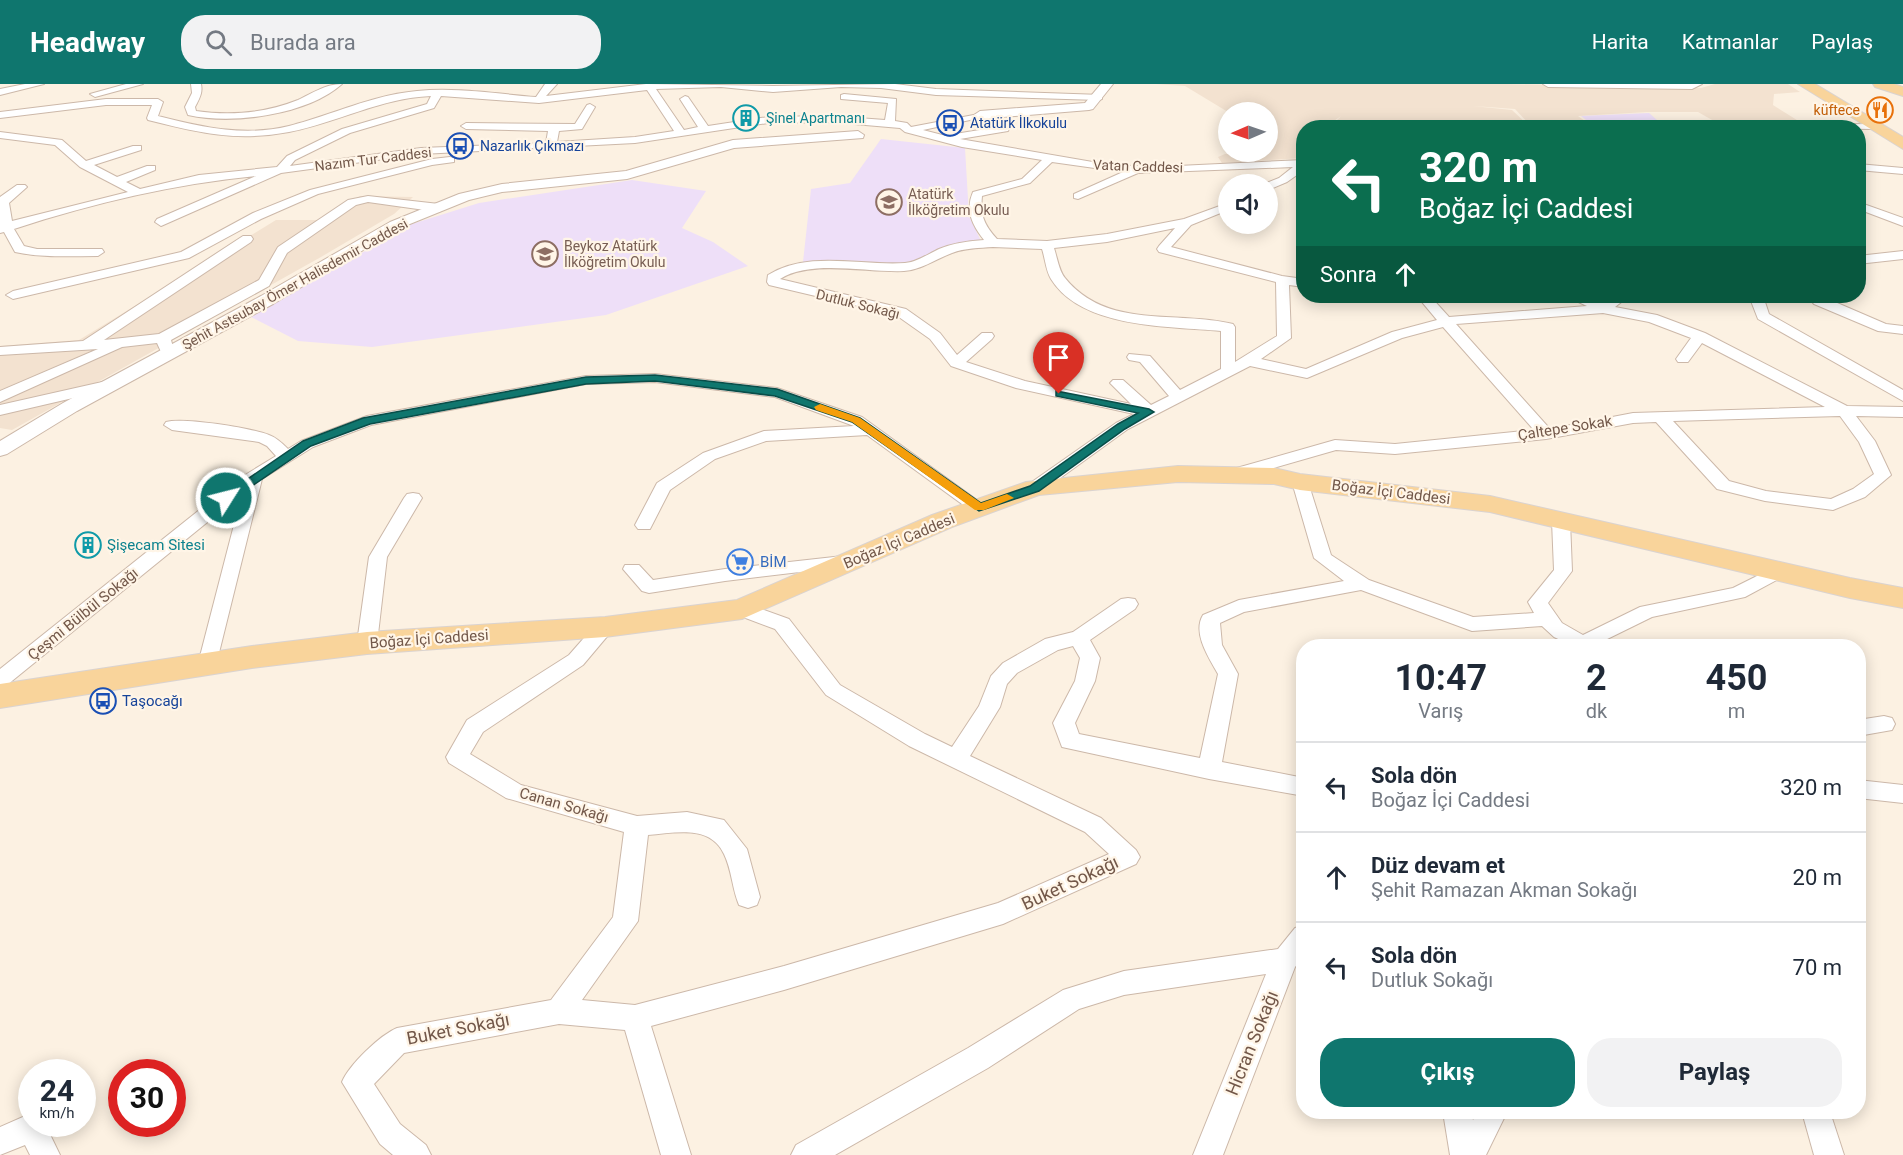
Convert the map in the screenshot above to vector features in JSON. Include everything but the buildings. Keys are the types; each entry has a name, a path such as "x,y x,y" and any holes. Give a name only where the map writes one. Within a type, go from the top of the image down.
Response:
{"main road":[{"path":"1805,84 1903,144"},
{"path":"1881,84 1903,92"},
{"name":"Boğaz İçi Caddesi","path":"0,696 208,664 367,643 605,627 742,609 942,521 1035,488 1179,474 1274,476 1300,482 1490,504 1903,598"}],"street":[{"path":"0,92 39,84"},
{"path":"43,108 138,84"},
{"path":"196,84 198,88 196,97 190,107 192,113 214,118 242,118 275,111 337,84"},
{"path":"539,100 547,87 552,84"},
{"path":"0,115 106,102 158,102 152,118 204,131 242,135 290,129 416,89 437,94 539,100 650,86 721,84 773,89 881,85 936,92 1099,97"},
{"path":"835,97 893,101 895,130 980,115 1089,106 1099,97 1107,84"},
{"path":"1548,84 1692,86 1697,84"},
{"path":"650,86 680,132"},
{"path":"807,86 824,96"},
{"path":"0,106 100,93"},
{"path":"160,222 282,169 291,158 346,131 431,106 437,94"},
{"path":"686,99 704,128"},
{"path":"465,126 578,127 590,107"},
{"name":"Nazım Tur Caddesi","path":"3,228 44,215 199,178 421,151 636,140 765,116 832,115 862,131"},
{"path":"1866,127 1878,127"},
{"path":"550,146 554,128"},
{"path":"946,139 1004,129"},
{"name":"Vatan Caddesi","path":"895,130 910,139 974,146 1110,168 1296,163"},
{"name":"Vatan Caddesi","path":"862,131 895,130 974,146"},
{"name":"Şehit Astsubay Ömer Halisdemir Caddesi","path":"0,450 111,385 166,346 267,300 395,225 464,197 502,188 627,175 733,144 862,131"},
{"path":"0,135 58,142 84,165 139,193"},
{"path":"3,149 16,136"},
{"path":"446,150 454,136"},
{"path":"84,165 137,148"},
{"path":"13,296 185,255 257,216 314,192 432,162 466,159 502,148"},
{"path":"1050,158 1026,181 977,194 974,215 993,243 1047,245 1107,238 1187,222 1218,210"},
{"path":"118,181 151,168"},
{"path":"1866,168 1903,171"},
{"path":"1077,196 1139,169"},
{"path":"1278,182 1296,169"},
{"path":"21,187 1,201 3,228 19,249 37,253 98,252"},
{"path":"0,351 88,344 126,343 166,346 264,283 273,270 275,259 282,250 352,202 368,200 439,208"},
{"path":"1866,208 1903,222"},
{"path":"1187,222 1162,249 1296,282"},
{"path":"88,344 247,239"},
{"name":"Dutluk Sokağı","path":"956,363 935,336 901,312 785,285 774,282 773,278 778,273 800,269 850,265 907,267 956,248 993,243"},
{"path":"1047,245 1057,278 1081,301 1121,318 1228,327 1228,371"},
{"path":"1866,259 1903,255"},
{"path":"1035,488 1122,426 1248,361 1284,338 1282,280"},
{"path":"1430,303 1546,434"},
{"path":"1591,303 1603,309"},
{"path":"1603,309 1612,303"},
{"path":"1756,303 1763,316 1903,396"},
{"path":"1824,303 1883,328 1903,330"},
{"path":"1248,361 1307,374 1397,335 1447,321 1603,309 1652,318 1700,336 1844,411 1867,441 1883,475 1859,493 1833,504 1765,496 1723,485 1660,417"},
{"path":"956,363 987,336"},
{"path":"1683,359 1700,336"},
{"path":"0,397 126,343"},
{"path":"1134,357 1145,359 1178,397"},
{"path":"956,363 1022,385 1149,412"},
{"name":"Çeşmi Bülbül Sokağı","path":"0,680 243,484 307,444 367,421 586,380 655,378 777,393 856,420 979,508"},
{"path":"1118,383 1149,412"},
{"path":"0,410 111,385"},
{"name":"Çaltepe Sokak","path":"1232,475 1335,446 1395,449 1546,434 1633,418 1844,411 1903,412"},
{"path":"172,425 263,438 273,443 286,457"},
{"path":"644,525 663,487 709,456 764,436 870,430"},
{"path":"208,664 254,478"},
{"path":"1300,482 1323,558 1362,584 1472,624 1544,619"},
{"path":"367,643 378,557 413,498"},
{"path":"1561,520 1563,571 1538,602 1544,619 1559,632 1572,639"},
{"path":"632,569 649,587 725,575 851,561"},
{"path":"1595,639 1647,612 1738,592 1779,571"},
{"path":"1209,770 1228,674 1212,645 1210,620 1239,606 1362,584"},
{"path":"956,759 989,707 998,681 1010,668 1052,644 1079,638 1128,604"},
{"name":"Buket Sokağı","path":"416,1155 390,1134 356,1082 397,1041 559,1011 635,1018 784,978 1003,914 1128,857 1094,825 956,759 833,690 782,624 742,609"},
{"name":"Canan Sokağı","path":"605,627 576,660 476,726 457,757 514,792 637,826"},
{"path":"1079,638 1089,658 1085,681 1065,723 1070,741 1296,786"},
{"path":"1866,727 1884,724"},
{"path":"1866,790 1903,794"},
{"path":"559,1011 625,921 637,826 687,822 716,827 735,849 748,897"},
{"name":"Hicran Sokağı","path":"1208,1155 1285,960 1296,946"},
{"path":"806,1155 978,1058 1072,999 1124,983 1285,960"},
{"path":"635,1018 676,1155"},
{"path":"1457,1119 1465,1155"},
{"path":"1470,1155 1488,1119"},
{"path":"1818,1119 1829,1155"},
{"path":"0,1142 32,1127 45,1155"}],"shaded area":[{"path":"1156,84 1506,84 1701,88 1715,84 1788,84 1800,92 1774,94 1773,105 1797,120 1712,120 1698,112 1647,112 1578,116 1583,120 1525,120 1515,109 1473,106 1512,110 1523,120 1337,120 1341,116 1335,120 1296,120 1296,158 1278,160 1278,102 1218,102 1218,106 1185,86"},
{"path":"1649,113 1657,120 1586,120 1581,116"},
{"name":"Atatürk İlköğretim Okulu","path":"881,139 965,148 969,216 981,241 912,265 803,262 811,189 850,183"},
{"name":"Beykoz Atatürk İlköğretim Okulu","path":"632,180 706,191 682,228 713,242 748,266 606,315 372,347 298,341 251,317 412,224 479,203"},
{"path":"360,196 413,197 394,214 321,257 12,430 0,428 0,346 79,340 276,220 326,220"}],"slow traffic":[{"path":"820,407 856,420 979,508 1007,498"}],"place":[{"name":"küftece","path":"1880,110"},
{"name":"Şinel Apartmanı","path":"746,118"},
{"name":"Atatürk İlkokulu","path":"950,123"},
{"name":"Nazarlık Çıkmazı","path":"460,146"},
{"name":"Atatürk İlköğretim Okulu","path":"889,202"},
{"name":"Beykoz Atatürk İlköğretim Okulu","path":"545,254"},
{"name":"Şişecam Sitesi","path":"88,545"},
{"name":"BİM","path":"740,562"},
{"name":"Taşocağı","path":"103,701"}],"route":[{"path":"226,498 243,484 307,444 367,421 586,380 655,378 777,393 856,420 979,508 1035,488 1122,426 1149,412 1059,394"}]}
